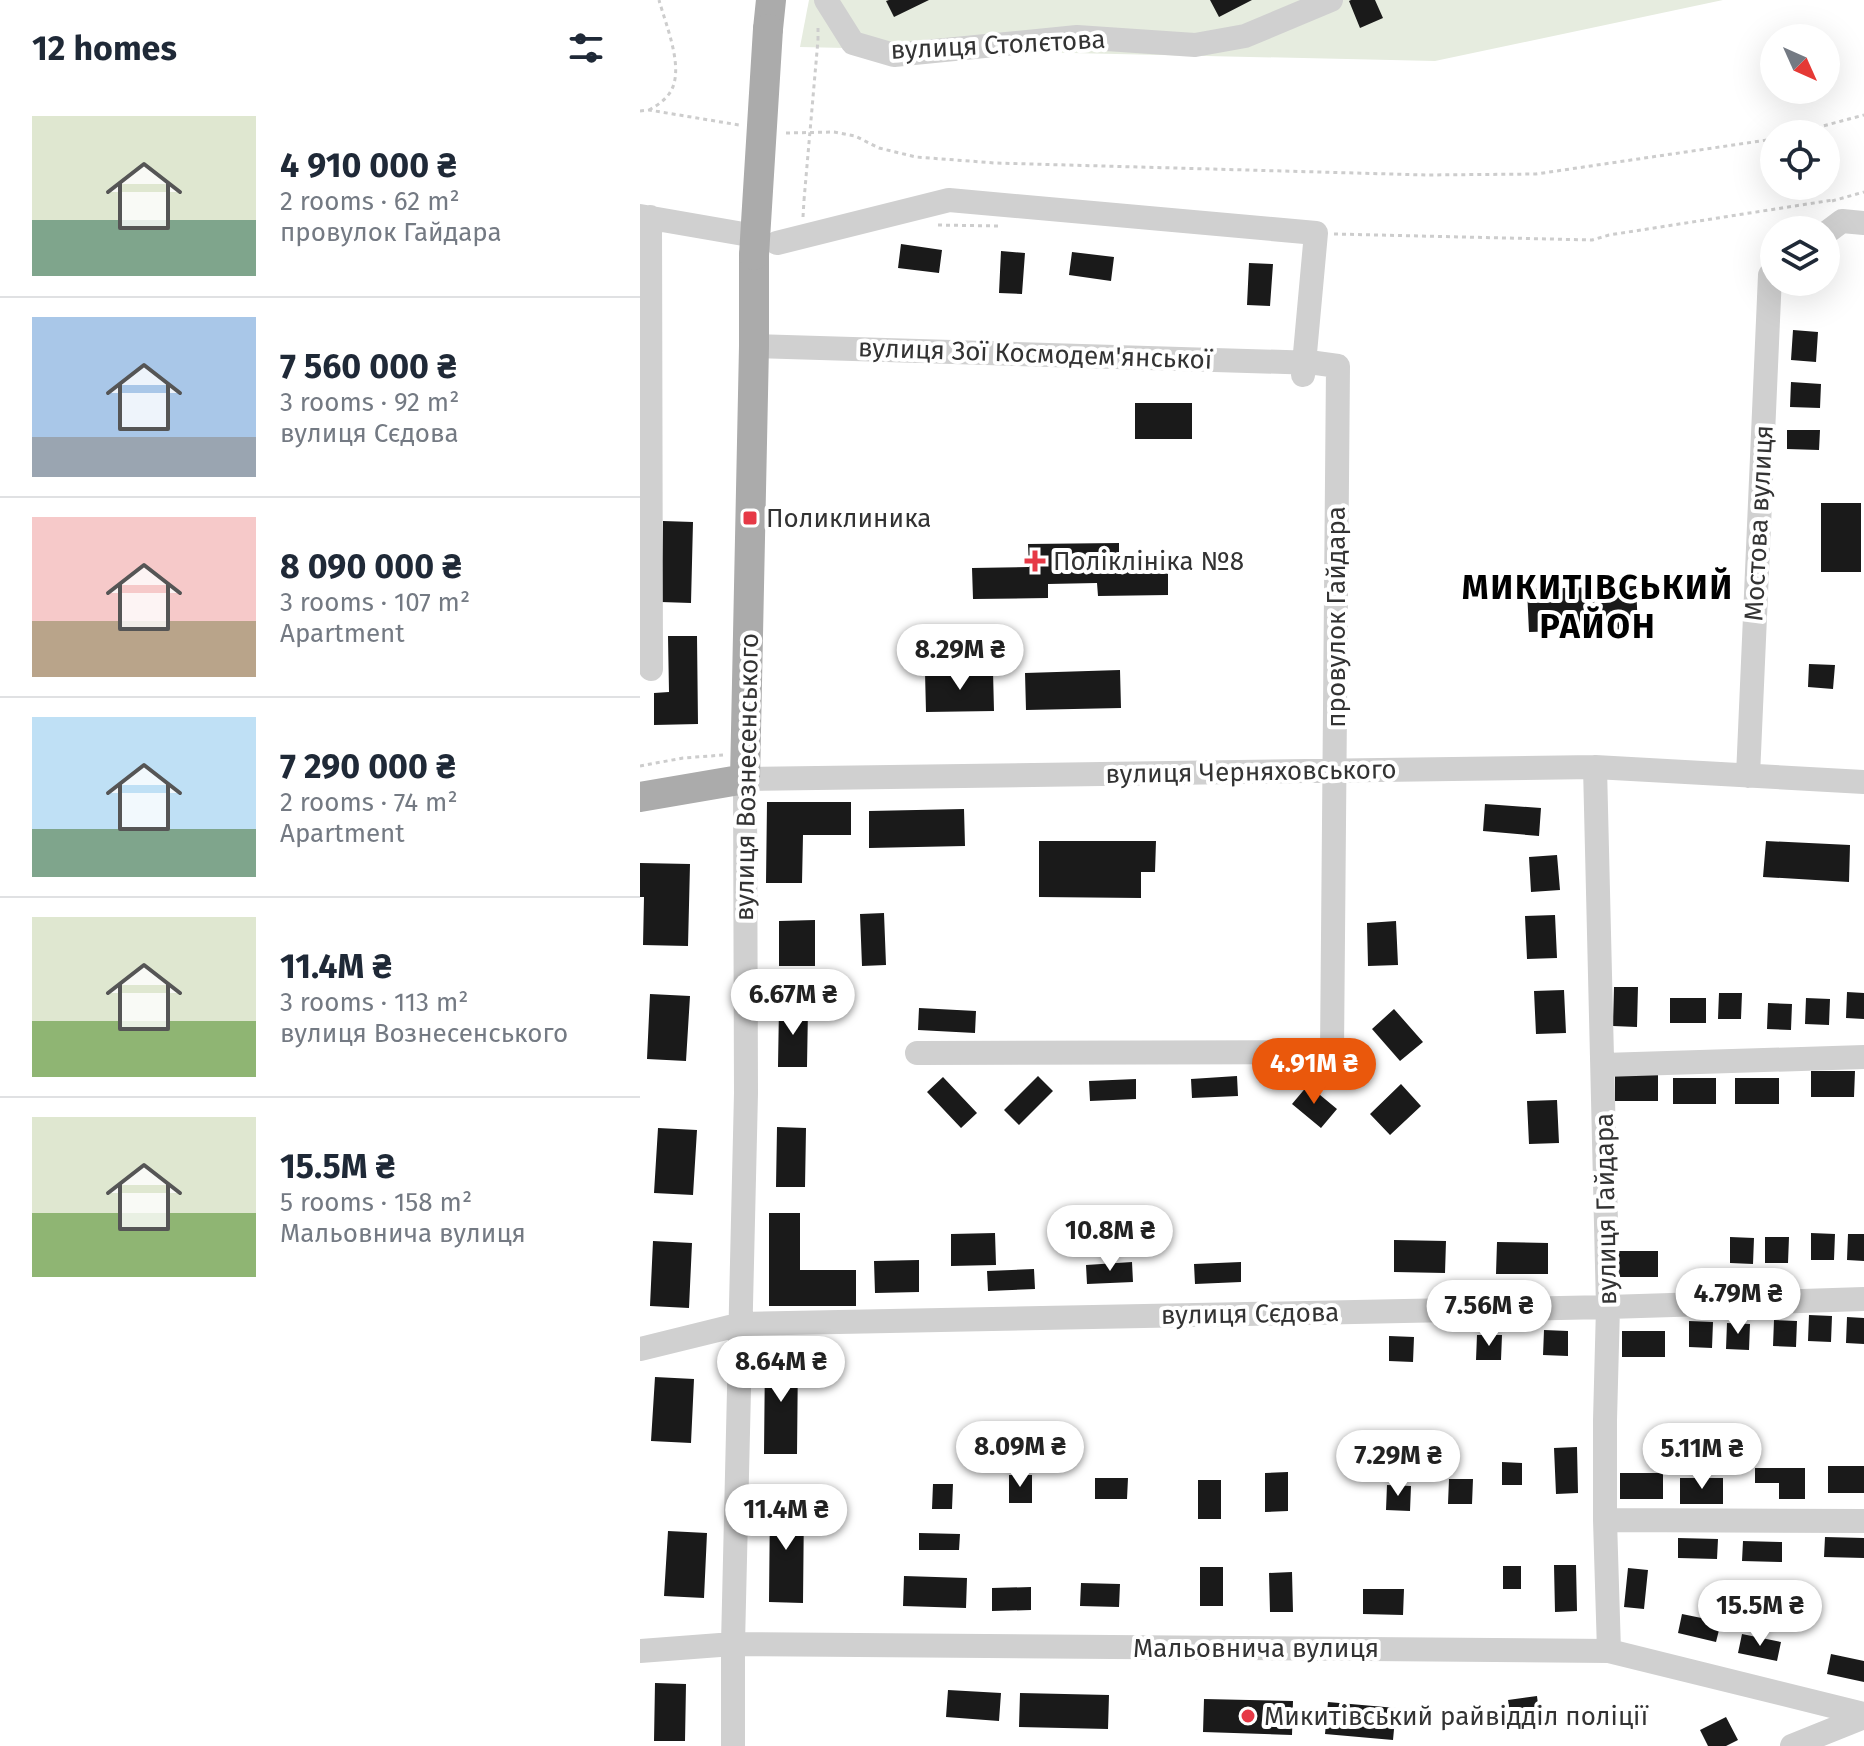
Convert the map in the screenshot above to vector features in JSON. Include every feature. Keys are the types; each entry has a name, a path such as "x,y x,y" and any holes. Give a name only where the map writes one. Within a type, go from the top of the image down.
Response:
{"main road":[{"name":"вулиця Вознесенського","path":"745,766 754,346 762,245 770,15"},
{"name":"вулиця Черняховського","path":"640,797 745,766"}],"street":[{"name":"вулиця Столєтова","path":"826,0 853,43 894,55 1077,37 1195,45 1245,36 1331,0"},
{"path":"651,669 645,216 762,245 949,200 1316,233 1307,367"},
{"path":"1840,222 1864,223"},
{"name":"Мостова вулиця","path":"1748,776 1769,296"},
{"name":"вулиця Зої Космодем'янської","path":"754,346 1307,367"},
{"name":"провулок Гайдара","path":"917,1053 1332,1052 1338,366 1307,367"},
{"name":"вулиця Черняховського","path":"745,766 1334,771 1595,767 1864,782"},
{"name":"вулиця Вознесенського","path":"733,1746 746,1093 745,766"},
{"name":"вулиця Гайдара","path":"1595,767 1608,1307 1605,1520 1609,1651"},
{"path":"1603,1065 1864,1057"},
{"name":"вулиця Сєдова","path":"640,1349 742,1324 1864,1299"},
{"path":"1605,1520 1864,1521"},
{"name":"Мальовнича вулиця","path":"640,1651 733,1644 1609,1651 1864,1716"},
{"path":"1792,1746 1864,1716"}],"path":[{"path":"649,110 669,94 677,69 659,0"},
{"path":"804,200 818,40"},
{"path":"640,111 738,125"},
{"path":"1840,121 1864,115"},
{"path":"782,133 834,132 916,157 995,163 1426,175 1536,174 1760,141"},
{"path":"640,766 683,758 745,766"}],"shaded area":[{"path":"809,0 1723,0 1435,61 800,47"}],"building":[{"path":"929,0 894,17 886,1"},
{"path":"1210,0 1252,0 1219,17"},
{"path":"1351,0 1375,0 1383,18 1360,28"},
{"path":"901,244 942,250 939,273 898,268"},
{"path":"1001,251 1025,253 1022,294 999,293"},
{"path":"1072,252 1114,257 1111,281 1069,275"},
{"path":"1249,263 1273,264 1270,306 1247,305"},
{"path":"1793,330 1818,332 1816,362 1791,360"},
{"path":"1791,382 1821,384 1820,408 1790,407"},
{"path":"1135,403 1192,403 1192,439 1135,439"},
{"path":"1787,430 1820,430 1819,450 1787,449"},
{"path":"1821,503 1861,503 1861,572 1821,572"},
{"path":"663,521 693,522 691,603 661,602"},
{"path":"1119,543 1119,565 1168,565 1168,595 1098,596 1097,583 1048,584 1048,598 973,599 972,568 1029,567 1028,544"},
{"path":"1636,586 1638,629 1529,632 1527,589"},
{"path":"668,636 697,636 698,724 654,725 654,693 669,692"},
{"path":"1809,664 1835,665 1833,689 1808,687"},
{"path":"1120,670 1121,708 1026,710 1025,673"},
{"path":"993,671 994,711 926,712 925,672"},
{"path":"767,802 851,802 851,835 803,835 802,883 766,883"},
{"path":"1485,804 1541,808 1539,836 1483,831"},
{"path":"964,809 965,846 869,848 869,811"},
{"path":"1039,841 1156,841 1155,872 1141,872 1141,898 1039,897"},
{"path":"1766,841 1850,845 1849,882 1763,877"},
{"path":"1557,855 1560,890 1531,892 1529,857"},
{"path":"640,863 690,864 688,946 643,945 644,897 640,897"},
{"path":"884,913 886,965 862,966 860,914"},
{"path":"1555,915 1557,958 1527,959 1525,916"},
{"path":"815,920 815,966 779,966 779,921"},
{"path":"1396,921 1398,965 1368,966 1367,923"},
{"path":"1614,987 1638,987 1637,1027 1613,1026"},
{"path":"1564,990 1566,1033 1536,1034 1534,991"},
{"path":"1847,992 1864,993 1864,1019 1846,1018"},
{"path":"1719,993 1742,993 1741,1019 1718,1019"},
{"path":"650,994 690,996 686,1061 647,1059"},
{"path":"1670,998 1706,998 1706,1023 1670,1023"},
{"path":"1806,998 1830,999 1829,1025 1805,1024"},
{"path":"1768,1003 1792,1004 1791,1030 1767,1029"},
{"path":"779,1007 808,1008 807,1067 778,1067"},
{"path":"919,1008 976,1011 975,1033 918,1030"},
{"path":"1394,1009 1423,1042 1400,1061 1372,1029"},
{"path":"1811,1071 1855,1071 1854,1097 1811,1097"},
{"path":"1615,1075 1658,1075 1658,1101 1615,1101"},
{"path":"1038,1076 1053,1091 1019,1125 1004,1110"},
{"path":"1237,1076 1238,1096 1192,1098 1191,1079"},
{"path":"943,1077 977,1113 961,1128 927,1092"},
{"path":"1673,1078 1716,1078 1716,1104 1673,1104"},
{"path":"1735,1078 1779,1078 1779,1104 1735,1104"},
{"path":"1136,1079 1136,1099 1090,1101 1089,1081"},
{"path":"1401,1084 1421,1106 1390,1135 1370,1114"},
{"path":"1308,1085 1337,1109 1321,1128 1292,1104"},
{"path":"1557,1100 1559,1143 1529,1144 1527,1101"},
{"path":"777,1127 806,1128 805,1187 776,1187"},
{"path":"658,1128 697,1130 693,1195 654,1193"},
{"path":"769,1213 800,1213 800,1270 856,1270 856,1306 769,1306"},
{"path":"995,1233 996,1265 951,1266 951,1234"},
{"path":"1811,1233 1835,1234 1834,1260 1811,1260"},
{"path":"1848,1234 1864,1234 1864,1261 1847,1260"},
{"path":"1730,1237 1754,1238 1753,1264 1730,1263"},
{"path":"1765,1237 1789,1237 1788,1263 1765,1263"},
{"path":"1394,1240 1446,1241 1445,1273 1394,1272"},
{"path":"653,1241 692,1243 689,1308 650,1306"},
{"path":"1497,1242 1548,1243 1548,1274 1496,1274"},
{"path":"1615,1251 1658,1251 1658,1277 1615,1277"},
{"path":"919,1260 919,1292 875,1293 874,1261"},
{"path":"1132,1262 1133,1282 1087,1284 1086,1265"},
{"path":"1241,1262 1241,1282 1195,1284 1194,1264"},
{"path":"1034,1269 1035,1289 988,1291 987,1271"},
{"path":"1809,1315 1832,1316 1831,1342 1808,1341"},
{"path":"1847,1317 1864,1318 1864,1344 1846,1343"},
{"path":"1774,1320 1797,1321 1796,1347 1773,1346"},
{"path":"1689,1321 1713,1322 1712,1348 1689,1347"},
{"path":"1727,1323 1750,1324 1749,1350 1726,1349"},
{"path":"1544,1330 1568,1331 1568,1356 1543,1355"},
{"path":"1622,1331 1665,1331 1665,1357 1622,1357"},
{"path":"1477,1335 1502,1335 1501,1360 1476,1360"},
{"path":"1389,1336 1414,1337 1413,1362 1389,1361"},
{"path":"765,1354 798,1354 797,1454 764,1454"},
{"path":"655,1377 694,1379 691,1443 651,1441"},
{"path":"1577,1447 1578,1493 1556,1494 1554,1448"},
{"path":"1502,1462 1522,1463 1522,1485 1502,1485"},
{"path":"1828,1466 1864,1466 1864,1493 1828,1493"},
{"path":"1755,1468 1805,1468 1805,1499 1779,1499 1779,1483 1755,1483"},
{"path":"1288,1472 1288,1511 1265,1512 1265,1473"},
{"path":"1620,1473 1663,1473 1663,1499 1620,1499"},
{"path":"1009,1475 1032,1475 1032,1503 1009,1503"},
{"path":"1095,1478 1128,1478 1127,1499 1095,1499"},
{"path":"1680,1478 1723,1478 1723,1504 1680,1504"},
{"path":"1449,1479 1473,1479 1472,1504 1448,1504"},
{"path":"1198,1480 1221,1480 1221,1519 1198,1519"},
{"path":"933,1484 953,1484 952,1509 932,1509"},
{"path":"1387,1485 1411,1486 1410,1511 1386,1510"},
{"path":"770,1502 804,1503 803,1603 769,1602"},
{"path":"668,1531 707,1533 704,1598 664,1596"},
{"path":"919,1533 960,1534 959,1550 919,1550"},
{"path":"1825,1537 1864,1538 1864,1558 1824,1557"},
{"path":"1678,1538 1718,1539 1717,1559 1678,1558"},
{"path":"1743,1541 1782,1542 1782,1562 1742,1561"},
{"path":"1554,1565 1576,1565 1577,1611 1555,1612"},
{"path":"1503,1566 1521,1566 1521,1589 1503,1589"},
{"path":"1200,1567 1223,1567 1223,1606 1200,1606"},
{"path":"1628,1568 1648,1570 1644,1609 1624,1607"},
{"path":"1292,1572 1293,1612 1270,1612 1269,1573"},
{"path":"904,1576 967,1578 966,1608 903,1606"},
{"path":"1081,1583 1120,1584 1119,1607 1080,1606"},
{"path":"1031,1587 1031,1610 992,1611 992,1588"},
{"path":"1363,1589 1404,1589 1403,1615 1363,1614"},
{"path":"1682,1614 1721,1622 1716,1642 1678,1633"},
{"path":"1742,1634 1781,1642 1777,1661 1738,1653"},
{"path":"1831,1654 1864,1661 1864,1682 1827,1674"},
{"path":"655,1683 686,1684 685,1741 654,1741"},
{"path":"948,1690 1001,1693 999,1721 946,1717"},
{"path":"1020,1693 1109,1695 1108,1729 1019,1727"},
{"path":"1537,1696 1540,1722 1512,1726 1508,1700"},
{"name":"Микитівський райвідділ поліції","path":"1204,1699 1293,1701 1292,1735 1203,1732"},
{"path":"1328,1702 1396,1708 1393,1740 1325,1734"},
{"path":"1726,1717 1738,1740 1726,1746 1708,1746 1700,1730"}],"place":[{"name":"Поликлиника","path":"750,518"},
{"name":"Поліклініка №8","path":"1035,561"},
{"name":"Микитівський райвідділ поліції","path":"1248,1716"}],"district":[{"name":"МИКИТІВСЬКИЙ РАЙОН","path":"1598,606"}]}
